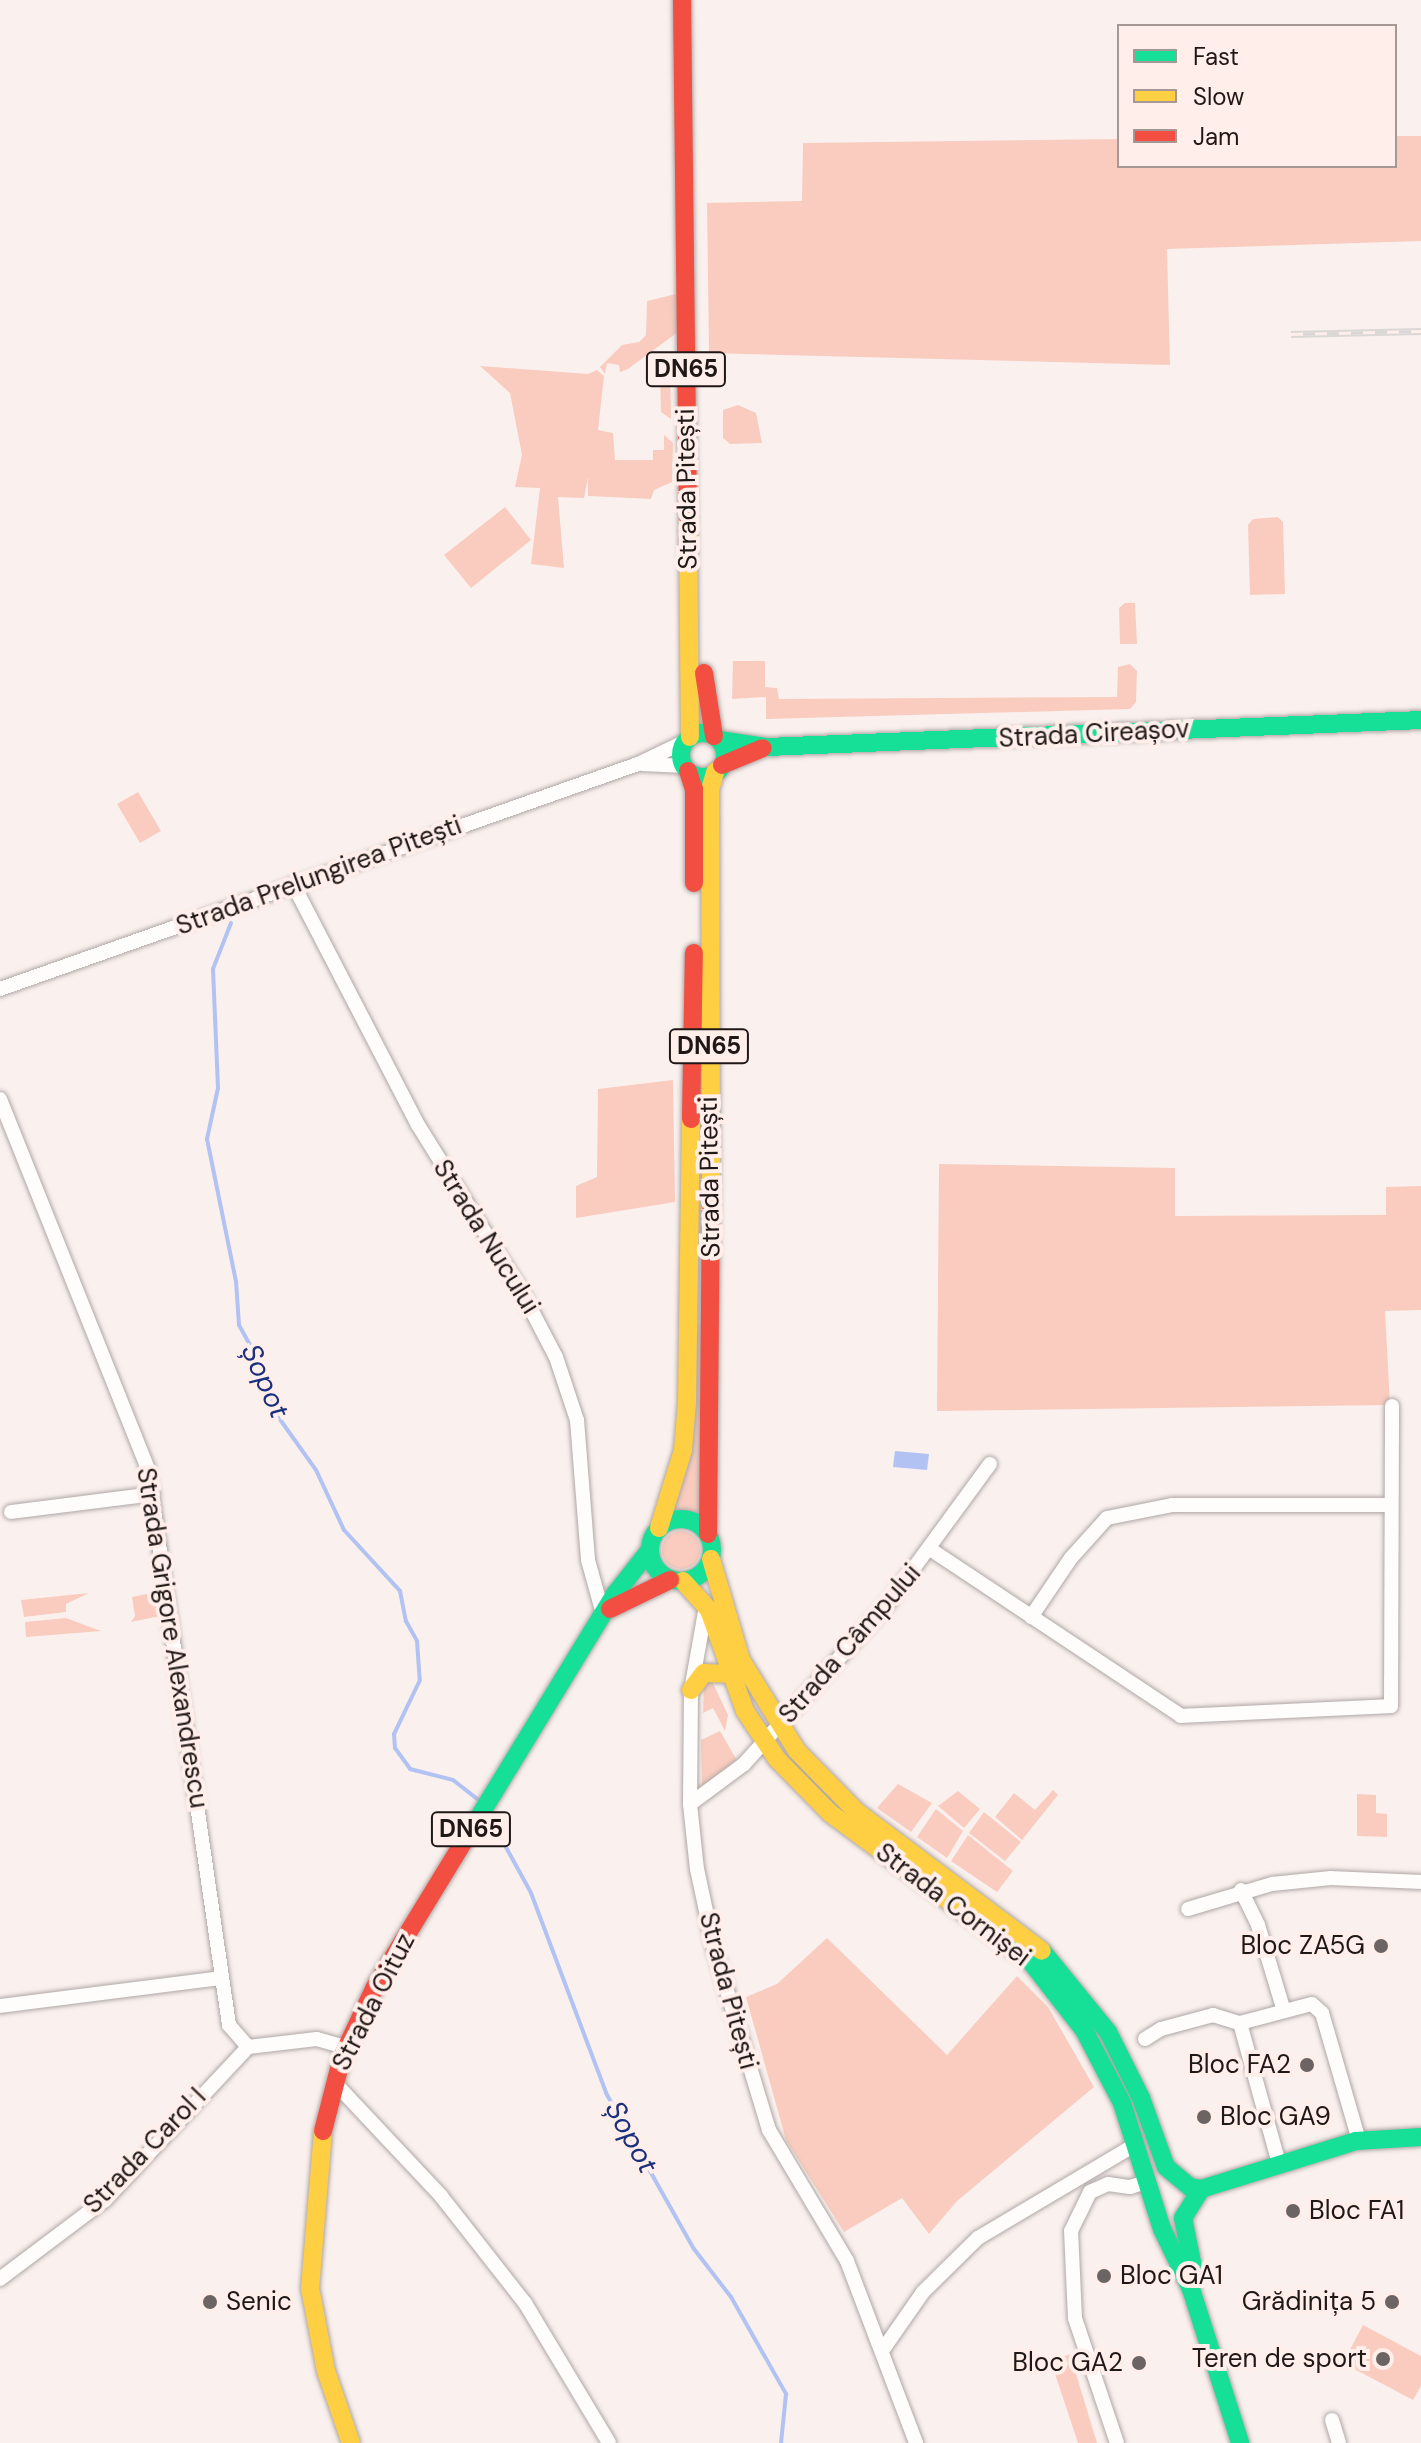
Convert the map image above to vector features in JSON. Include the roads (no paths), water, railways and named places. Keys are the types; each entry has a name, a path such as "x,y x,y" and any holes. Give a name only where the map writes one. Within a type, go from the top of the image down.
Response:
{"main road":[{"name":"Strada Pitești","path":"682,0 688,739 681,753 694,789 712,1479 708,1534"},
{"name":"Strada Pitești","path":"659,1528 685,1431 710,790 719,768 717,738 704,688 697,0"},
{"name":"Strada Cireașov","path":"717,738 767,747 1421,720"},
{"path":"688,739 717,738"},
{"name":"Strada Cireașov","path":"719,768 767,747"},
{"path":"686,768 701,776 719,768"},
{"path":"680,1519 708,1534 711,1559 699,1576 677,1581 654,1567 649,1551 659,1528 680,1519"},
{"name":"Strada Oituz","path":"334,2082 345,2047 375,1987 603,1614 649,1551"},
{"name":"Strada Cornișei","path":"711,1559 741,1660 779,1727 838,1795 1036,1942 1120,2076 1166,2167 1190,2187 1201,2189"},
{"name":"Strada Oituz","path":"603,1614 641,1590 677,1581"},
{"name":"Strada Cornișei","path":"677,1581 706,1606 729,1674 765,1742 830,1813 1031,1962 1080,2008"},
{"path":"691,1690 704,1673 729,1674"},
{"name":"Strada Cornișei","path":"1120,2076 1146,2182 1172,2255 1191,2289 1240,2443"},
{"name":"DN65","path":"334,2082 319,2145 310,2288 326,2371 351,2443"},
{"path":"1191,2289 1192,2262 1183,2218 1201,2189 1359,2140 1421,2137"}],"street":[{"name":"Strada Prelungirea Pitești","path":"0,989 638,764 688,739"},
{"name":"Strada Prelungirea Pitești","path":"638,764 686,768"},
{"name":"Strada Nucului","path":"293,884 418,1125 523,1294 556,1357 577,1420 586,1545 603,1614"},
{"name":"Strada Grigore Alexandrescu","path":"0,1099 148,1469 229,2025 248,2047"},
{"path":"930,1549 1181,1716 1391,1706 1395,1601 1388,1505 1392,1406"},
{"name":"Strada Câmpului","path":"690,1804 722,1783 779,1727 930,1549 990,1464"},
{"path":"11,1512 153,1494"},
{"path":"1031,1617 1071,1558 1107,1518 1172,1505 1388,1505"},
{"name":"Strada Pitești","path":"706,1606 691,1690 690,1804 697,1869 714,1948 765,2117 847,2261 884,2348 916,2443"},
{"path":"1188,1909 1241,1890 1331,1878 1421,1882"},
{"path":"1241,1890 1258,1925 1283,2008"},
{"path":"0,2006 221,1978"},
{"path":"1145,2039 1161,2029 1213,2015 1240,2023 1283,2008 1312,2004 1322,2013 1359,2140"},
{"path":"1240,2023 1279,2164"},
{"path":"248,2047 317,2039 345,2047"},
{"name":"Strada Carol I","path":"0,2279 105,2200 248,2047"},
{"name":"Strada Oituz","path":"334,2082 441,2196 525,2303 609,2443"},
{"path":"884,2348 923,2292 978,2238 1136,2144"},
{"path":"1117,2443 1075,2318 1071,2231 1090,2192 1108,2184 1130,2187 1146,2182"},
{"path":"1332,2420 1339,2443"}],"water":[{"path":"895,1451 929,1454 927,1470 893,1467"}],"waterway":[{"name":"Șopot","path":"231,923 213,969 218,1088 207,1139 236,1281 239,1325 267,1376 274,1411 316,1470 344,1530 400,1591 406,1621 417,1641 420,1680 394,1734 395,1748 410,1769 453,1780 477,1799"},
{"name":"Șopot","path":"490,1818 531,1893 606,2093 694,2249 731,2297 786,2394 781,2443"}],"railway":[{"path":"1291,334 1421,331"}],"place":[{"name":"Bloc ZA5G","path":"1381,1946"},
{"name":"Bloc FA2","path":"1307,2065"},
{"name":"Bloc GA9","path":"1204,2117"},
{"name":"Bloc FA1","path":"1293,2211"},
{"name":"Bloc GA1","path":"1104,2276"},
{"name":"Senic","path":"210,2302"},
{"name":"Grădinița 5","path":"1392,2302"},
{"name":"Teren de sport","path":"1383,2359"},
{"name":"Bloc GA2","path":"1139,2363"}]}
